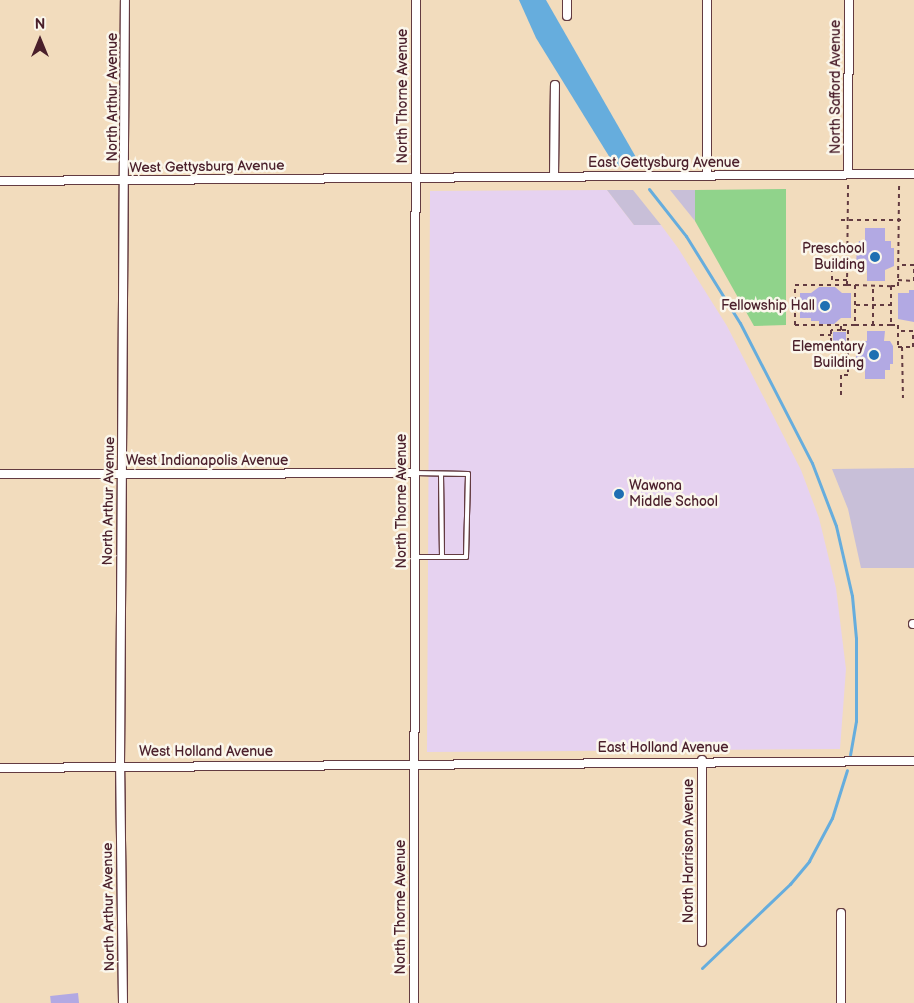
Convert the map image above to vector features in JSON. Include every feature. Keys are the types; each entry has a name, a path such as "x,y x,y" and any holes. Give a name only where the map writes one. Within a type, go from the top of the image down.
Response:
{"street":[{"name":"North Arthur Avenue","path":"123,1003 120,765 126,180 125,0"},
{"name":"North Thorne Avenue","path":"414,1003 412,763 416,0"},
{"path":"567,0 567,16"},
{"path":"707,0 707,176"},
{"name":"North Safford Avenue","path":"848,174 849,0"},
{"path":"554,176 555,85"},
{"name":"East Gettysburg Avenue","path":"415,177 914,174"},
{"name":"West Gettysburg Avenue","path":"0,180 415,177"},
{"name":"West Indianapolis Avenue","path":"0,474 415,473"},
{"name":"East Holland Avenue","path":"412,763 702,760 914,761"},
{"name":"North Harrison Avenue","path":"702,760 702,942"},
{"name":"West Holland Avenue","path":"0,768 120,765 412,763"},
{"path":"841,913 841,1003"}],"lane":[{"path":"414,557 466,557 468,474 415,473"},
{"path":"441,474 442,558"}],"path":[{"path":"847,286 848,174"},
{"path":"898,331 914,331 913,347 898,347 898,331 898,325 795,325 795,286 898,286 899,174"},
{"path":"841,220 905,220"},
{"path":"847,265 832,265 832,280 847,280"},
{"path":"898,265 914,265 914,281 898,280"},
{"path":"855,286 855,325"},
{"path":"873,286 873,325"},
{"path":"891,286 891,325"},
{"path":"855,305 891,305"},
{"path":"841,325 841,330"},
{"path":"841,397 841,375 848,375 848,352 848,330 831,330 831,352 848,352"},
{"path":"820,335 831,335"},
{"path":"902,347 902,398"}],"shaded area":[{"name":"Wawona Middle School","path":"607,190 634,225 661,225 678,248 727,326 801,470 819,518 836,588 846,669 840,749 427,752 430,191"},
{"path":"607,190 633,190 661,225 634,225"},
{"path":"670,190 695,190 695,221"},
{"path":"914,468 914,568 861,568 848,509 832,469"}],"green space":[{"path":"786,189 786,325 754,326 695,221 695,190"}],"water":[{"path":"519,0 546,0 641,166 615,166 536,38"}],"building":[{"name":"Preschool Building","path":"865,228 885,228 885,241 891,241 891,248 894,248 894,266 885,270 885,281 867,281 867,270 859,270 859,265 856,265 857,247 859,241 865,241"},
{"name":"Fellowship Hall","path":"819,287 835,287 842,293 851,293 851,318 841,318 834,324 819,324 819,321 811,321 811,318 800,318 800,293 811,293"},
{"path":"909,290 914,290 914,322 898,319 898,293 909,293"},
{"name":"Elementary Building","path":"867,331 885,331 884,341 890,341 893,346 893,364 890,364 890,370 885,370 885,379 865,379 865,370 859,370 859,364 856,363 856,346 859,346 859,341 867,341"},
{"path":"833,332 846,332 846,350 833,350"},
{"path":"78,993 79,1003 51,1003 50,996"}],"waterway":[{"path":"649,189 686,236 740,323 812,463 836,526 852,596 856,638 856,721 850,754"},
{"path":"702,968 790,884 809,861 832,818 847,770"}],"place":[{"name":"Preschool Building","path":"875,257"},
{"name":"Fellowship Hall","path":"825,306"},
{"name":"Elementary Building","path":"874,355"},
{"name":"Wawona Middle School","path":"619,494"}]}
